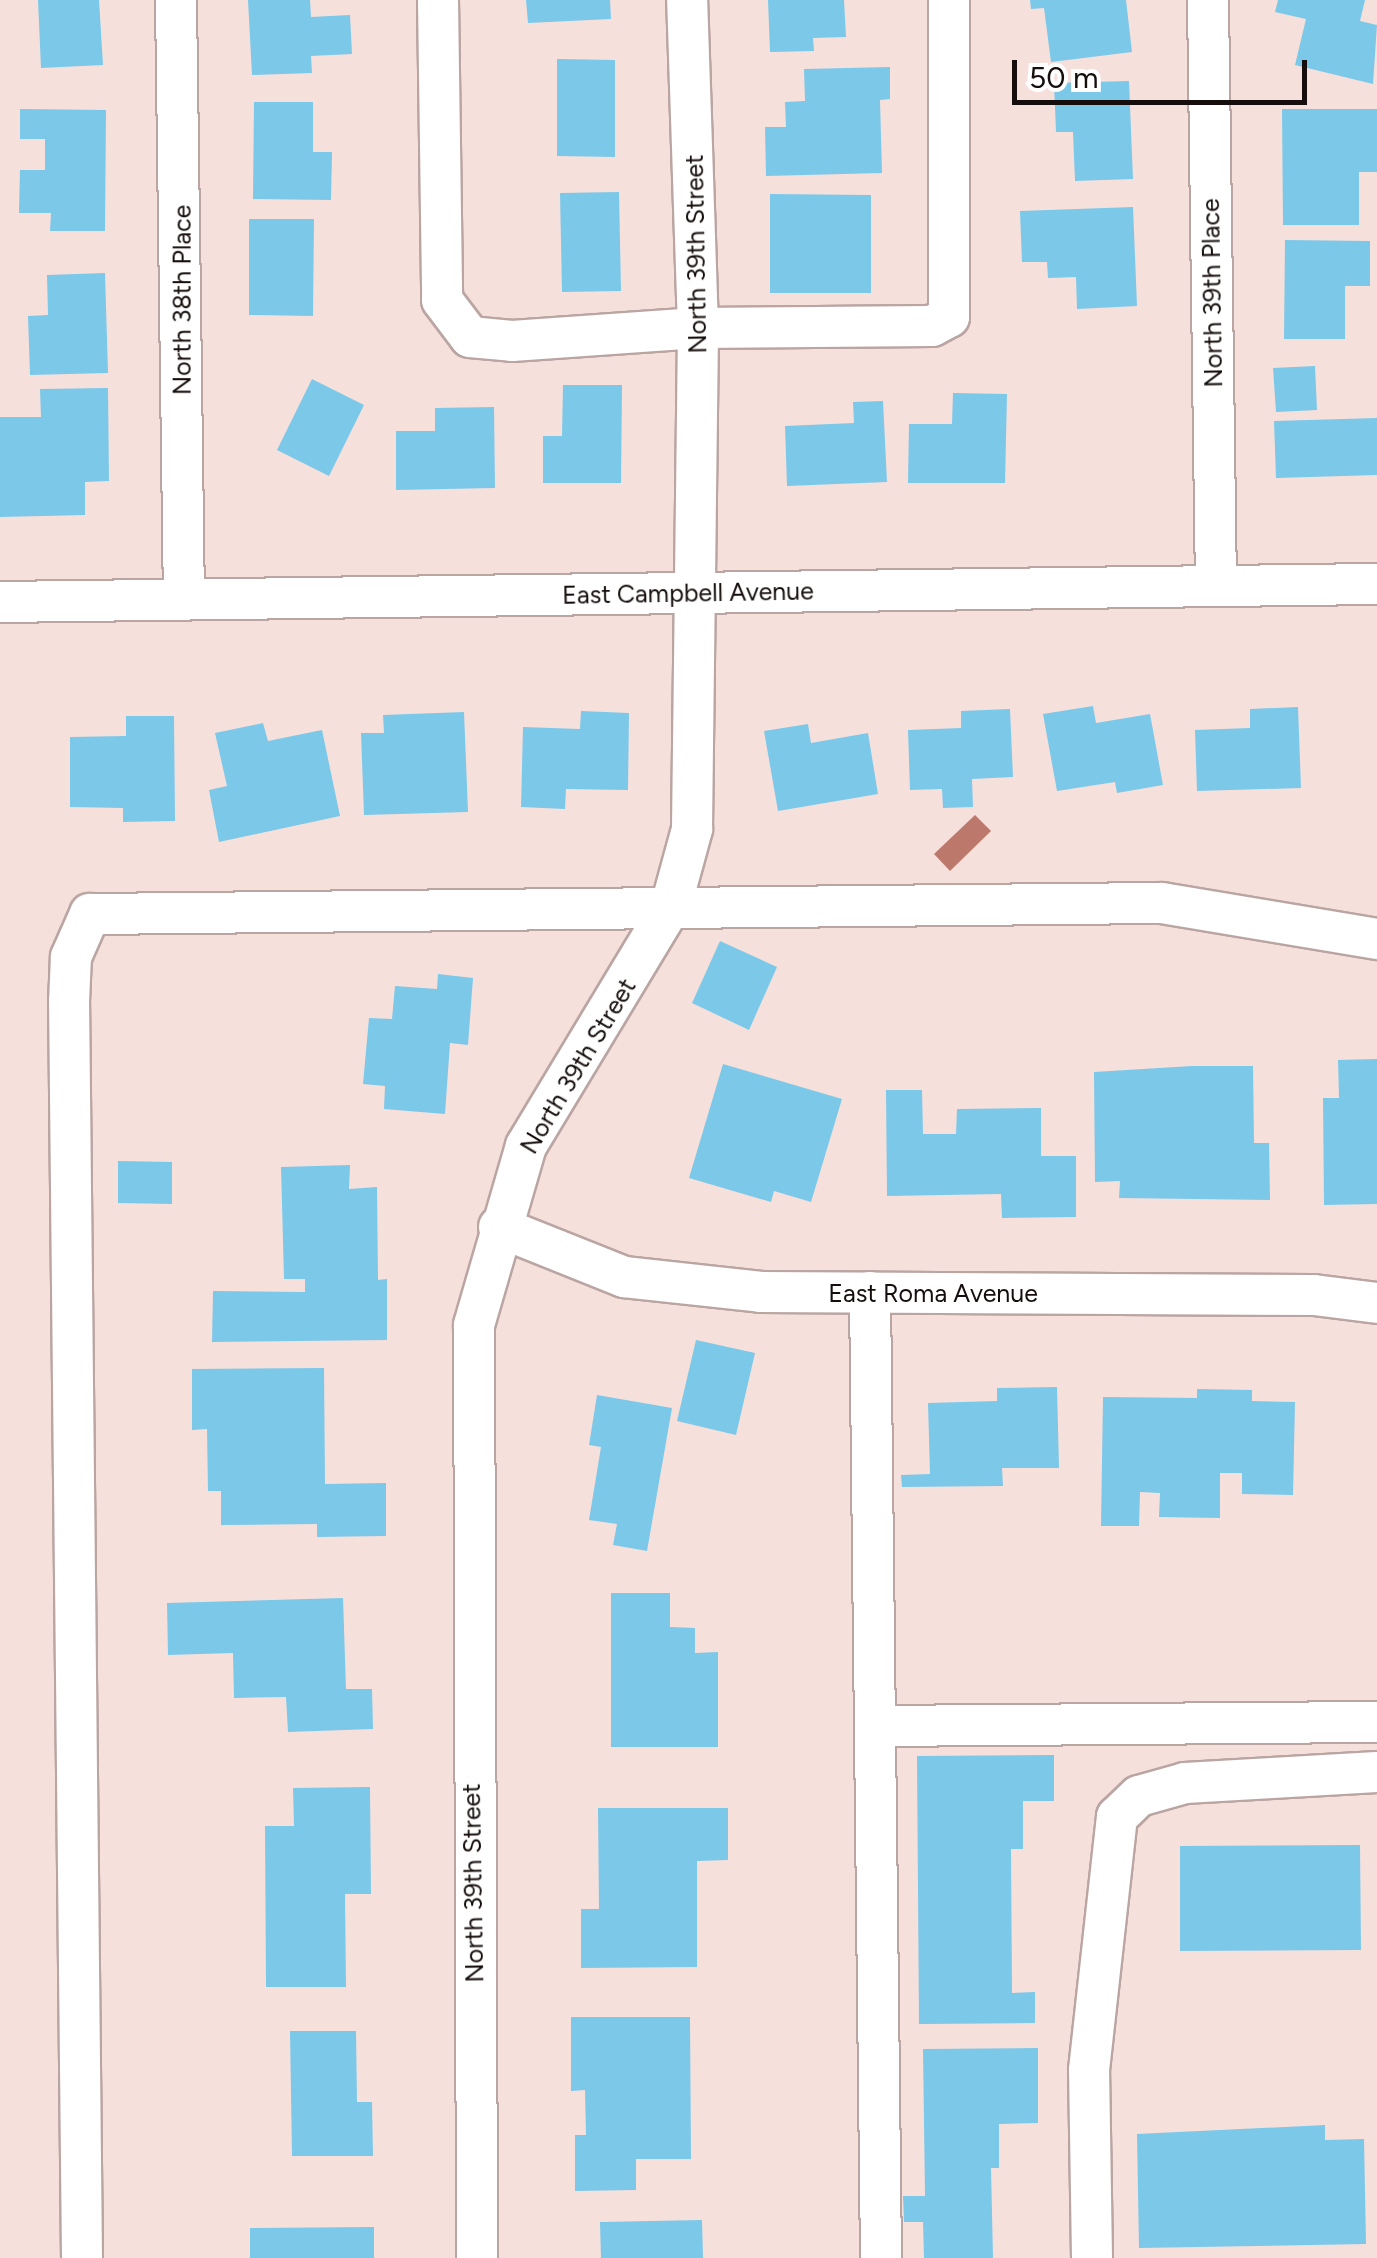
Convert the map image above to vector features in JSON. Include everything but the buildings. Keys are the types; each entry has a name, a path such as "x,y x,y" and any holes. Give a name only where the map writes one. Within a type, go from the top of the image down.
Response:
{"street":[{"name":"North 38th Place","path":"176,0 184,600"},
{"path":"438,0 442,300 470,337 512,341 698,328 932,326 949,317 949,0"},
{"name":"North 39th Street","path":"477,2258 470,1496 474,1325 499,1227 526,1146 671,906 692,828 699,592 698,328 687,0"},
{"name":"North 39th Place","path":"1208,0 1216,586"},
{"name":"East Campbell Avenue","path":"0,602 1377,584"},
{"path":"82,2258 71,957 90,914 1162,903 1377,939"},
{"name":"East Roma Avenue","path":"499,1227 624,1278 761,1292 1314,1295 1377,1303"},
{"path":"870,1292 881,2258"},
{"path":"875,1726 1377,1722"},
{"path":"1092,2258 1088,2070 1117,1817 1139,1796 1185,1784 1377,1772"}],"shaded area":[{"path":"975,815 991,831 950,871 934,854"}]}
